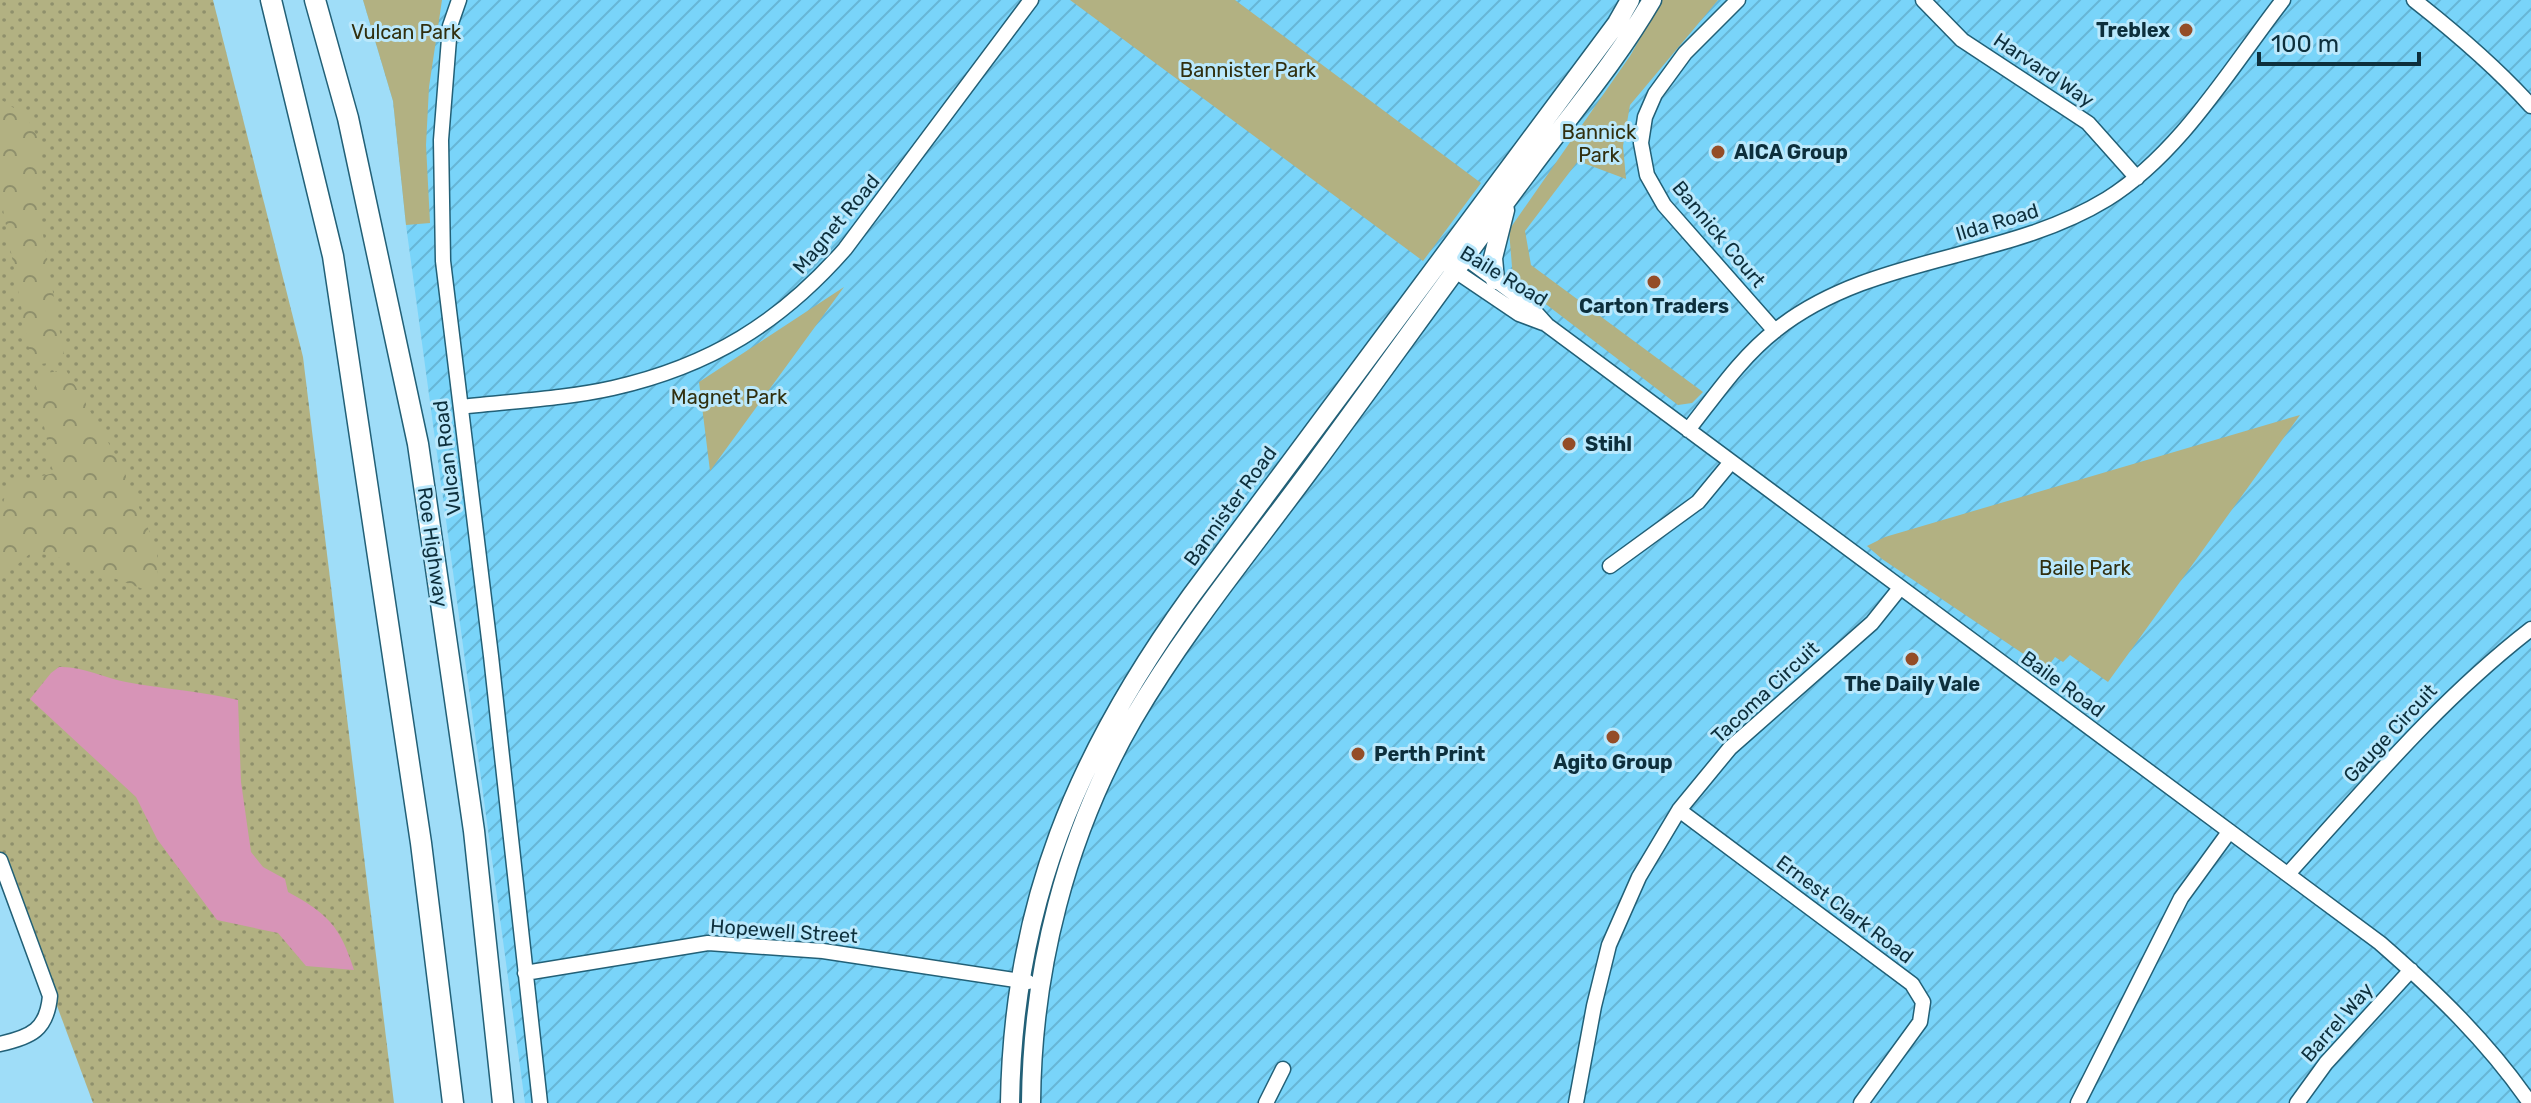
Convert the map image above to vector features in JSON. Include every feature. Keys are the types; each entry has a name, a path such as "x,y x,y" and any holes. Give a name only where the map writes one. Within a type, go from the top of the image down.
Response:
{"highway":[{"path":"271,0 333,256 421,843 453,1103"},
{"name":"Roe Highway","path":"315,0 348,118 418,444 474,831 503,1103"}],"main road":[{"name":"Bannister Road","path":"1031,1103 1040,984 1060,893 1118,747 1187,638 1454,260 1630,0"},
{"name":"Bannister Road","path":"1010,1103 1013,1034 1029,931 1066,810 1124,694 1191,596 1454,260 1507,200 1632,34 1652,0"},
{"path":"1495,280 1493,258 1507,200"}],"street":[{"name":"Vulcan Road","path":"459,0 450,26 441,140 443,261 540,1103"},
{"name":"Magnet Road","path":"461,407 623,386 723,350 766,323 814,285 845,249 1031,0"},
{"name":"Bannick Court","path":"1738,0 1685,53 1655,94 1645,117 1641,143 1647,175 1664,205 1775,331"},
{"name":"Harvard Way","path":"1923,0 1962,40 2088,123 2137,178"},
{"name":"Ilda Road","path":"1688,430 1732,373 1775,331 1818,302 1870,280 2024,237 2079,215 2137,178 2185,129 2283,0"},
{"path":"2414,0 2471,44 2531,106"},
{"name":"Baile Road","path":"1454,260 1495,280 1528,304 1547,325 2380,943 2488,1048 2530,1103"},
{"name":"Baile Road","path":"1454,260 1519,314 1547,325"},
{"path":"1610,566 1698,502 1731,462"},
{"name":"Tacoma Circuit","path":"1576,1103 1609,945 1639,877 1679,810 1730,748 1872,623 1900,588"},
{"name":"Gauge Circuit","path":"2288,874 2438,709 2485,664 2531,629"},
{"name":"Ernest Clark Road","path":"1679,810 1912,984 1923,1002 1920,1022 1861,1103"},
{"path":"2078,1103 2181,898 2229,832"},
{"path":"0,860 50,996 48,1014 37,1031 0,1044"},
{"name":"Hopewell Street","path":"525,973 708,943 823,951 1040,984"},
{"name":"Barrel Way","path":"2297,1103 2326,1063 2411,970"},
{"path":"1266,1103 1283,1069"}],"shaded area":[{"path":"363,0 2531,0 2531,1103 525,1103 406,225 393,101"},
{"path":"59,667 76,668 126,682 238,700 241,782 251,852 263,867 285,879 288,892 313,907 331,923 343,942 354,970 306,966 278,933 217,920 157,839 136,797 30,699"}],"green space":[{"path":"0,0 213,0 303,357 394,1103 93,1103 0,852"},
{"name":"Vulcan Park","path":"363,0 442,0 429,87 426,145 430,223 406,225 393,101"},
{"name":"Bannister Park","path":"1070,0 1235,0 1481,183 1423,261"},
{"name":"Bannick Park","path":"1662,0 1718,0 1630,105 1623,146 1626,179 1578,161 1525,231 1531,265 1703,392 1692,403 1678,405 1513,279 1509,230 1630,56"},
{"path":"0,99 26,116 38,138 42,229 65,361 32,365 0,193"},
{"name":"Magnet Park","path":"844,287 710,471 699,382"},
{"path":"66,370 119,461 157,549 158,577 143,589 57,557 32,552 11,570 0,567 0,519 7,485 54,473 45,450 47,440 33,375"},
{"name":"Baile Park","path":"2300,415 2108,682 2070,655 2063,662 2055,657 2046,669 1867,546 1885,537"}],"place":[{"name":"Treblex","path":"2186,30"},
{"name":"AICA Group","path":"1718,152"},
{"name":"Carton Traders","path":"1654,282"},
{"name":"Stihl","path":"1569,444"},
{"name":"The Daily Vale","path":"1912,659"},
{"name":"Agito Group","path":"1613,737"},
{"name":"Perth Print","path":"1358,754"}]}
